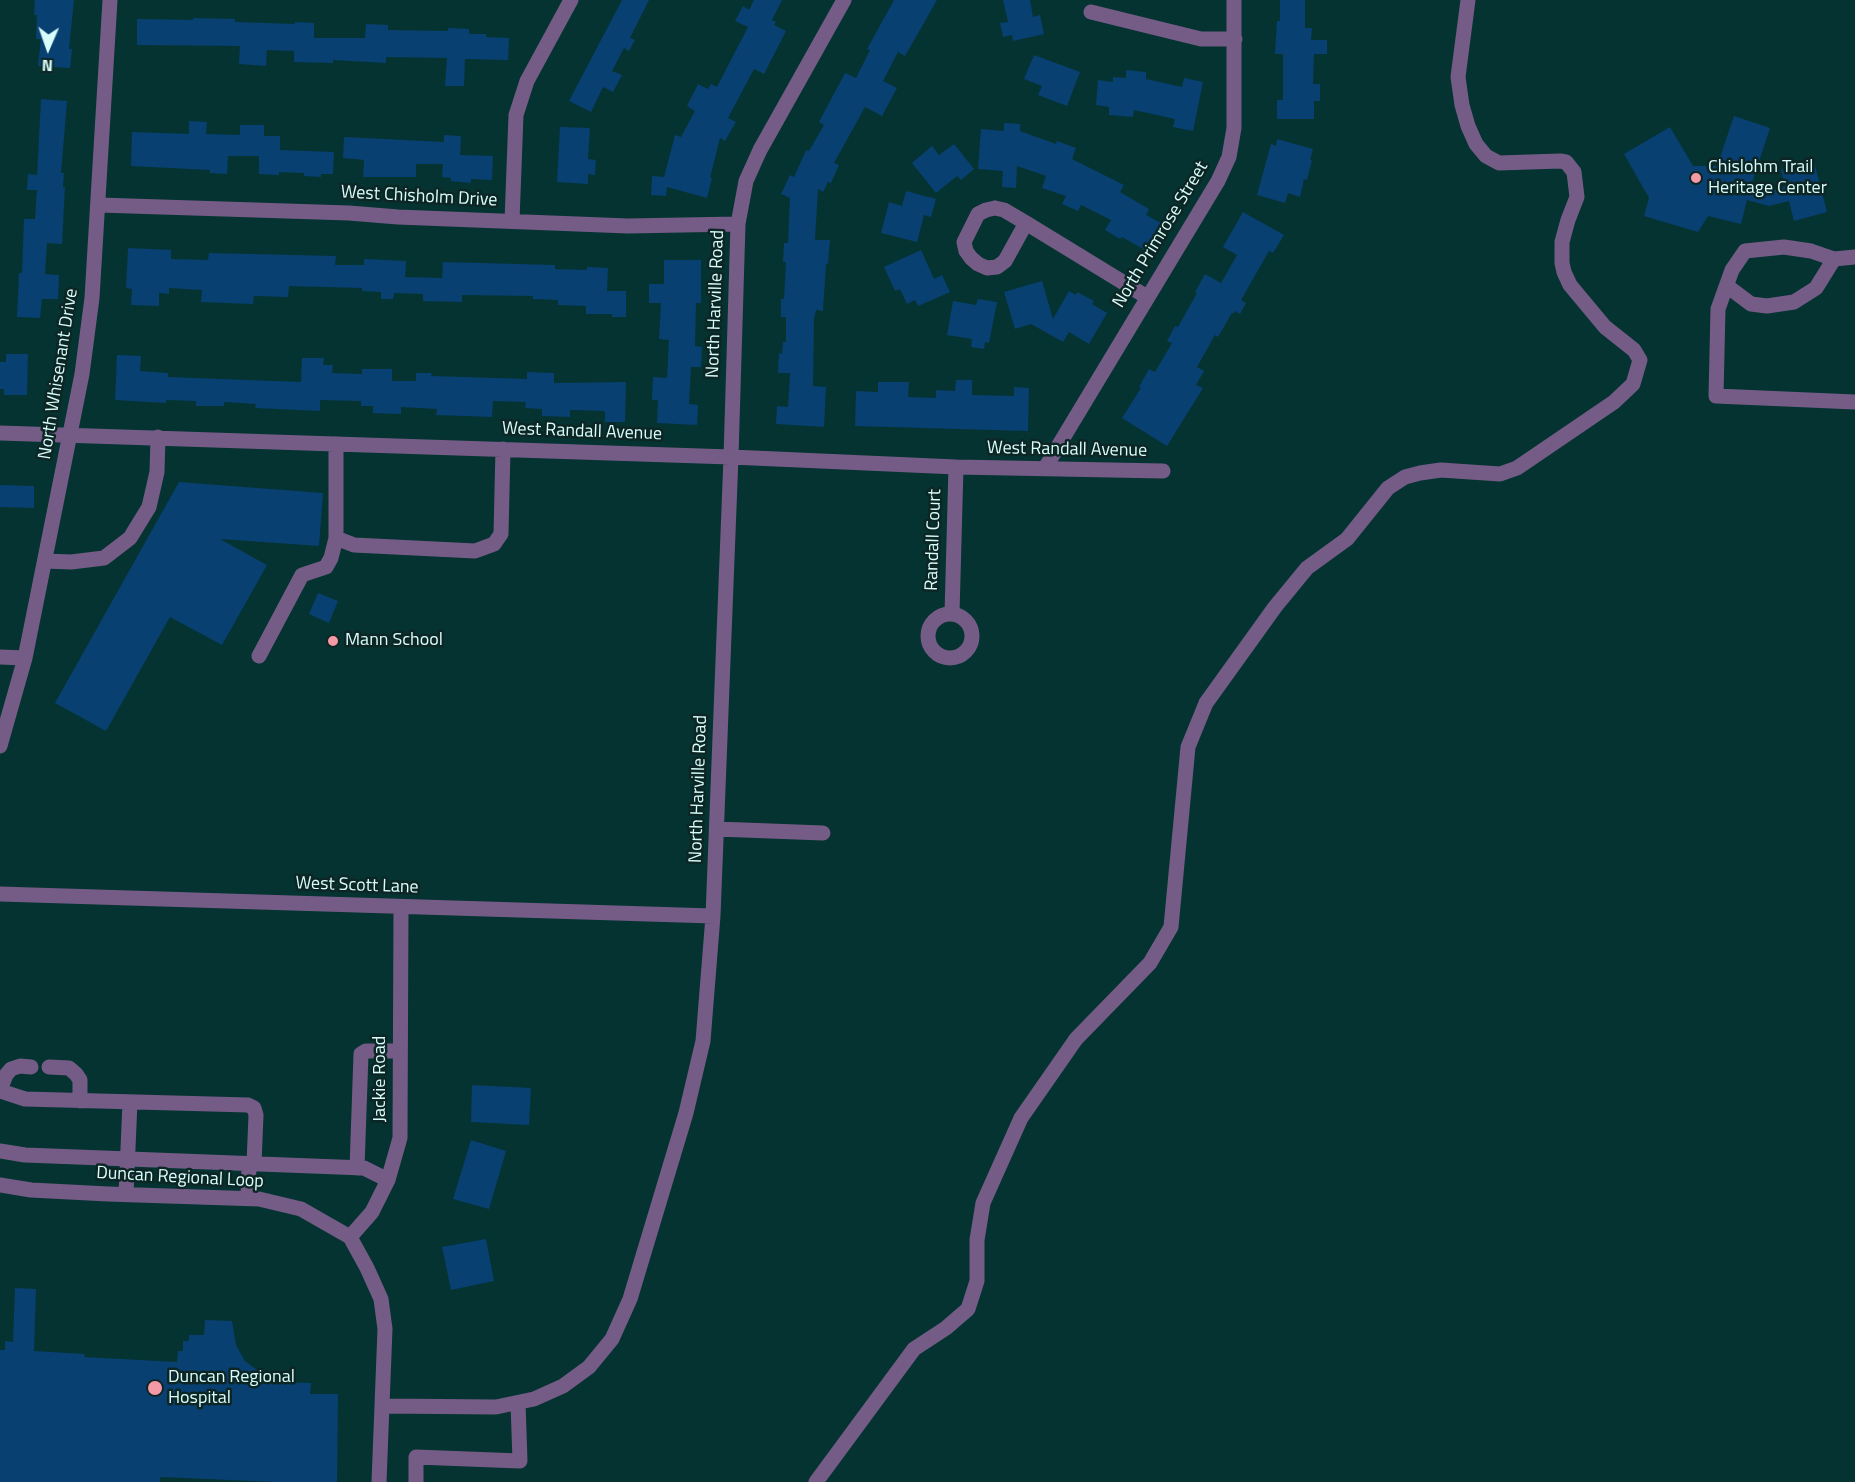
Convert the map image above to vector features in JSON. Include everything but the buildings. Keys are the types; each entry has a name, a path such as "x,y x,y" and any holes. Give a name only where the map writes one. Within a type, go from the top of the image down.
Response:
{"street":[{"name":"North Whisenant Drive","path":"0,746 25,658 82,374 92,298 99,206 110,0"},
{"path":"512,222 516,115 528,81 572,0"},
{"name":"North Harville Road","path":"383,1406 496,1407 534,1399 563,1386 589,1367 612,1339 630,1299 686,1113 703,1041 717,829 738,224 746,181 760,150 844,0"},
{"name":"North Primrose Street","path":"1045,468 1218,181 1229,157 1234,128 1234,0"},
{"path":"816,1482 914,1349 946,1328 968,1309 977,1281 977,1240 983,1203 1021,1118 1076,1039 1150,963 1171,927 1188,747 1206,703 1275,607 1307,568 1347,539 1388,488 1405,477 1441,470 1500,474 1517,468 1614,402 1633,384 1640,360 1634,351 1605,327 1570,285 1564,272 1562,242 1577,196 1574,172 1566,162 1560,161 1499,163 1486,156 1476,144 1468,126 1458,77 1468,0"},
{"path":"1091,12 1201,39 1235,39"},
{"name":"West Chisholm Drive","path":"99,206 349,213 628,226 738,224"},
{"path":"1026,223 1148,297"},
{"path":"1855,257 1834,259 1811,251 1784,247 1745,251 1732,270 1718,309 1716,396 1855,402"},
{"path":"1727,286 1751,304 1767,306 1794,302 1816,288 1834,259"},
{"name":"West Randall Avenue","path":"0,433 731,457 956,467 1163,471"},
{"path":"45,561 71,562 104,558 130,538 149,507 157,472 158,437"},
{"path":"259,656 302,575 326,567 331,558 336,538 336,444"},
{"path":"336,538 354,545 475,551 494,544 501,534 504,449"},
{"name":"Randall Court","path":"952,614 956,467"},
{"path":"0,657 25,658"},
{"path":"717,829 823,833"},
{"name":"West Scott Lane","path":"0,894 713,916"},
{"name":"Jackie Road","path":"350,1238 372,1212 388,1180 400,1138 401,907"},
{"path":"357,1168 361,1054 366,1051 400,1051"},
{"path":"31,1067 20,1066 11,1069 0,1091 25,1099 248,1105 254,1108 256,1115 248,1198"},
{"path":"49,1067 69,1068 76,1074 80,1080 80,1101"},
{"path":"126,1194 130,1102"},
{"path":"0,1151 24,1155 364,1168 388,1180"},
{"name":"Duncan Regional Loop","path":"0,1185 31,1190 258,1198 301,1209 350,1238 381,1299 385,1329 380,1482"},
{"path":"416,1482 416,1457 520,1461 518,1402"}],"place":[{"name":"Chislohm Trail Heritage Center","path":"1696,178"},
{"name":"Mann School","path":"333,641"},
{"name":"Duncan Regional Hospital","path":"155,1388"}]}
